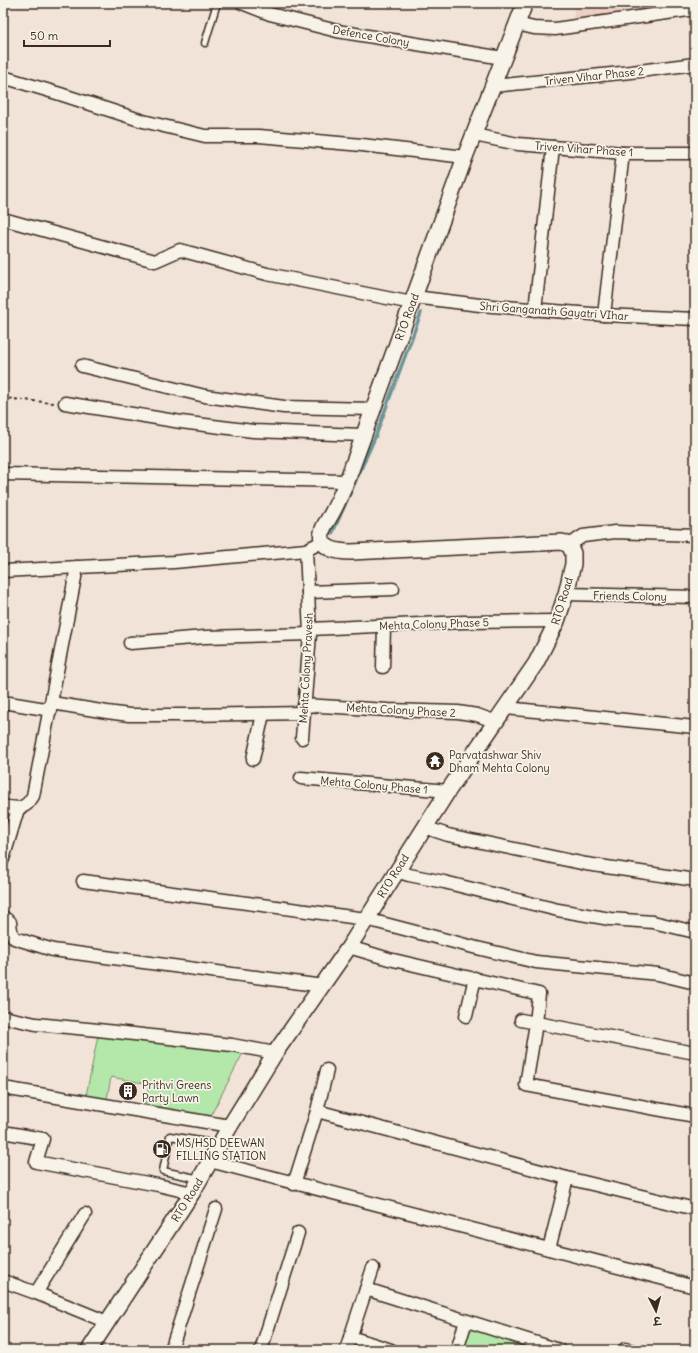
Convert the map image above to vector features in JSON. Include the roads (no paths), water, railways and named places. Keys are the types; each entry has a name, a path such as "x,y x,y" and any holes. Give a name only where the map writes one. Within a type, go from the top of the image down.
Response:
{"street":[{"name":"Defence Colony","path":"242,3 270,14 337,31 504,58"},
{"name":"RTO Road","path":"322,542 322,531 347,481 465,158 525,3"},
{"path":"517,24 534,28 555,29 695,10"},
{"name":"Triven Vihar Phase 2","path":"493,86 695,64"},
{"path":"3,77 143,121 205,136 259,136 362,145 465,158"},
{"name":"Triven Vihar Phase 1","path":"474,135 518,144 623,153 695,154"},
{"path":"535,310 553,147"},
{"path":"604,316 623,153"},
{"name":"Shri Ganganath Gayatri VIhar","path":"3,219 155,261 180,250 267,274 413,300 604,316 695,319"},
{"path":"82,366 205,396 284,407 373,409"},
{"path":"65,403 253,431 363,435"},
{"path":"3,474 347,481"},
{"path":"3,571 174,562 306,550 322,542 332,550 350,552 554,542 568,544 583,536 615,532 695,535"},
{"name":"RTO Road","path":"92,1349 107,1322 192,1193 230,1126 275,1053 349,947 396,870 536,663 557,620 566,594 573,564 573,553 568,544"},
{"name":"Mehta Colony Pravesh","path":"302,738 310,632 306,550"},
{"path":"3,806 18,809 29,803 33,796 78,567"},
{"path":"308,592 393,589"},
{"name":"Friends Colony","path":"566,594 695,597"},
{"name":"Mehta Colony Phase 5","path":"130,643 384,626 557,620"},
{"path":"383,667 384,626"},
{"name":"Mehta Colony Phase 2","path":"3,702 129,715 263,714 304,709 458,712 477,715 497,722"},
{"path":"506,708 695,726"},
{"path":"254,759 263,714"},
{"name":"Mehta Colony Phase 1","path":"301,778 448,792"},
{"path":"3,859 18,809"},
{"path":"425,826 448,834 586,864 695,880"},
{"path":"396,870 409,875 558,910 610,919 653,922 695,932"},
{"path":"83,882 366,919 536,962 658,974 695,983"},
{"path":"3,917 10,922 11,931 14,938 53,950 322,986"},
{"path":"349,947 389,959 539,994 526,1085 695,1116"},
{"path":"466,1016 475,978"},
{"path":"3,1016 36,1024 232,1045 275,1053"},
{"path":"521,1020 695,1053"},
{"path":"294,1184 327,1070"},
{"path":"3,1088 230,1126"},
{"path":"316,1111 567,1178 695,1209"},
{"path":"3,1132 43,1139 36,1162 158,1185 192,1193"},
{"path":"210,1162 695,1287"},
{"path":"549,1249 567,1178"},
{"path":"172,1350 216,1209"},
{"path":"36,1293 85,1214"},
{"path":"261,1350 298,1233"},
{"path":"346,1350 373,1268"},
{"path":"3,1281 107,1322"},
{"path":"366,1290 466,1321 539,1347 559,1350"},
{"path":"457,1350 466,1321"},
{"path":"350,1337 391,1350"},
{"path":"624,1350 630,1350"}],"lane":[{"path":"205,43 217,3"},
{"path":"200,1179 163,1171 170,1136 220,1144"}],"waterway":[{"path":"332,534 376,435 421,313"}],"place":[{"name":"Parvatashwar Shiv Dham Mehta Colony","path":"435,761"},
{"name":"Prithvi Greens Party Lawn","path":"128,1091"},
{"name":"MS/HSD DEEWAN FILLING STATION","path":"162,1149"}]}
